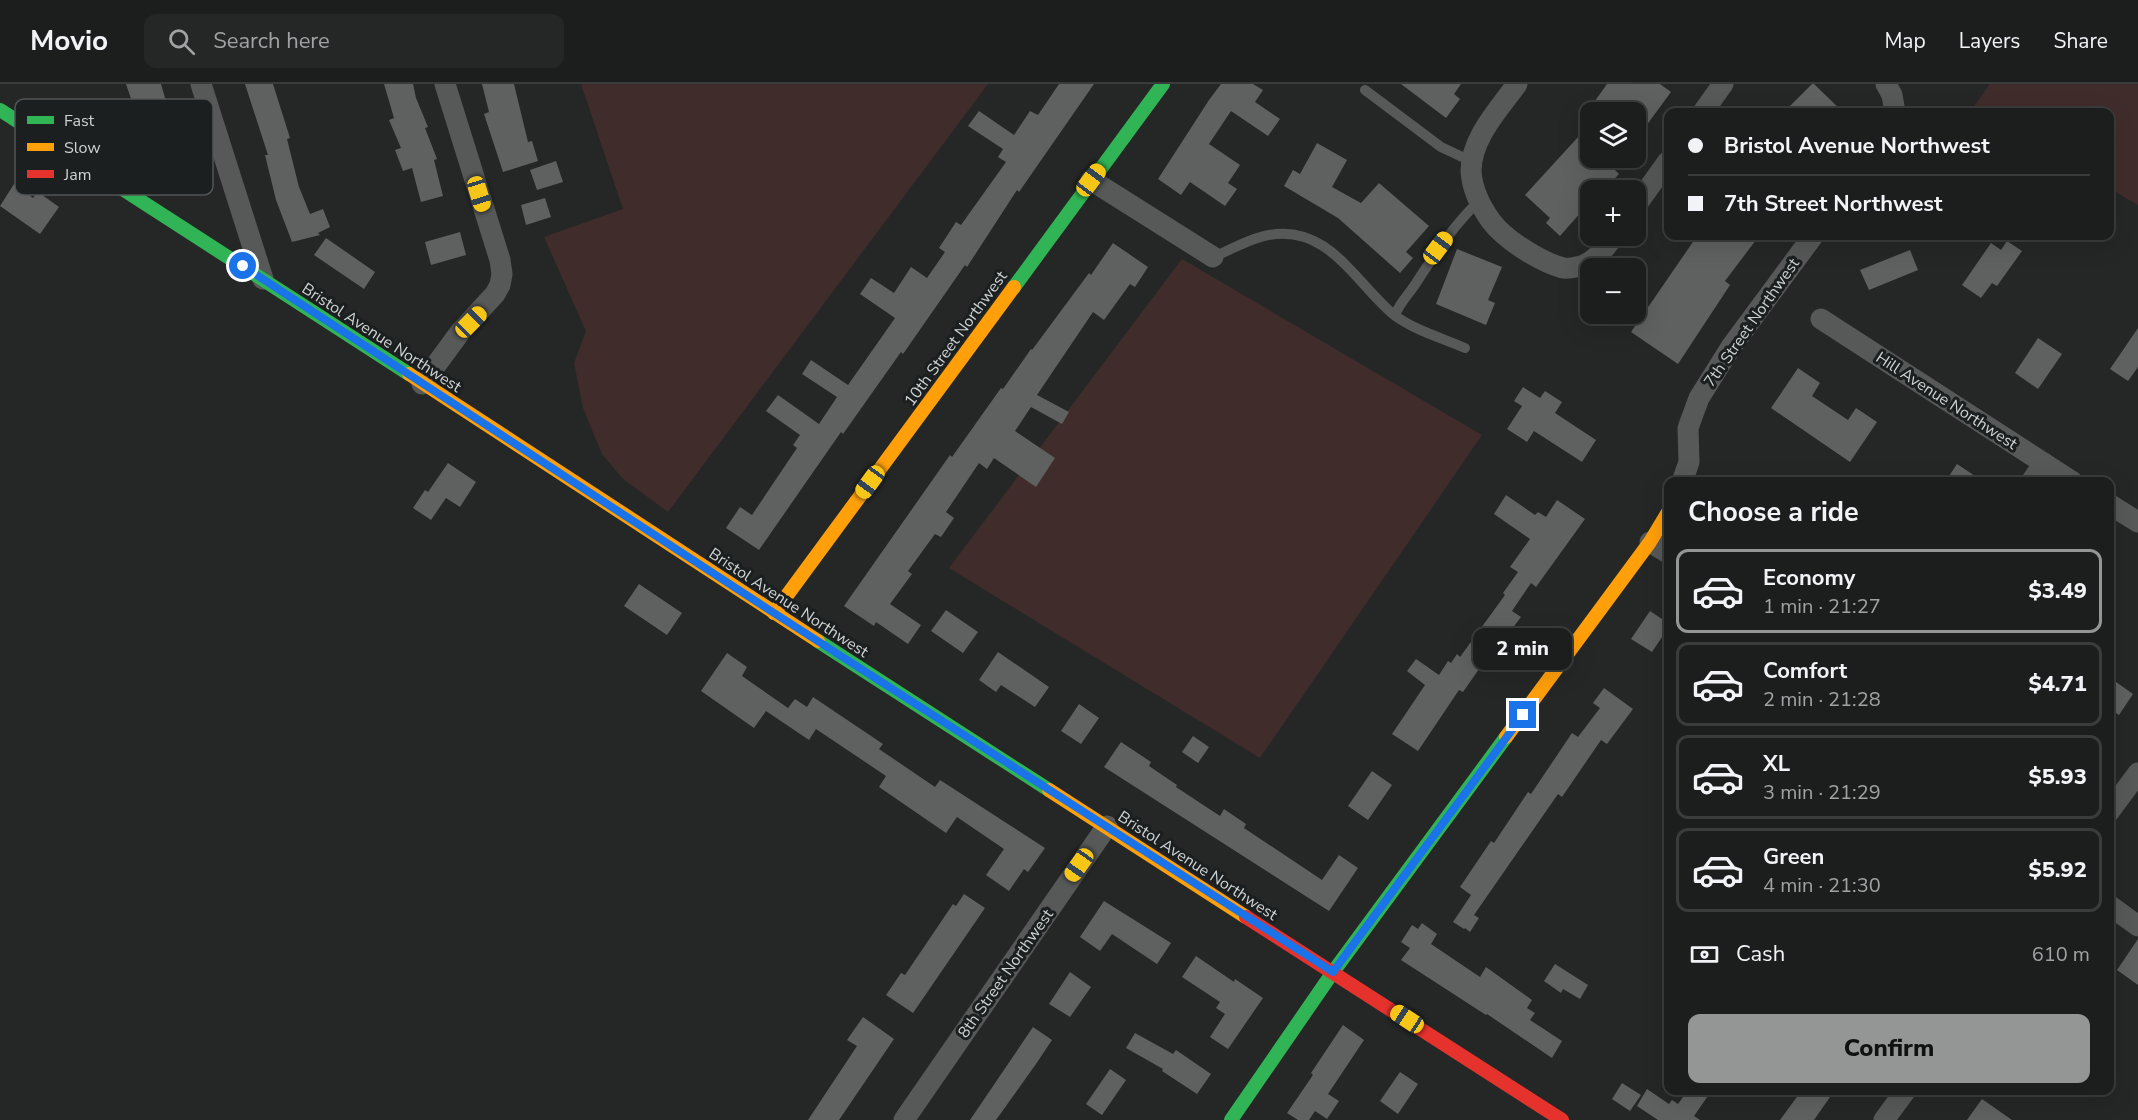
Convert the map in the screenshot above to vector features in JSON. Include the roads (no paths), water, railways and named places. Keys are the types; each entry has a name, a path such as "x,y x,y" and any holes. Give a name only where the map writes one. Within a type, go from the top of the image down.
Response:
{"street":[{"path":"201,84 206,99"},
{"path":"422,384 461,332 495,294 502,274 445,84"},
{"name":"10th Street Northwest","path":"774,613 1163,84"},
{"path":"1517,84 1478,137 1471,171 1479,201 1492,223 1518,245 1543,260 1566,268 1584,266 1606,246"},
{"path":"1705,108 1723,84"},
{"name":"Bristol Avenue Northwest","path":"0,110 15,120"},
{"path":"213,122 263,279"},
{"path":"1646,192 1664,167"},
{"path":"1091,180 1213,257"},
{"name":"Bristol Avenue Northwest","path":"132,195 1558,1119"},
{"name":"7th Street Northwest","path":"1684,477 1689,462 1688,428 1699,398 1731,346 1810,240"},
{"name":"Hill Avenue Northwest","path":"1821,319 2065,477"},
{"path":"2034,477 2044,463"},
{"path":"2114,507 2138,522"},
{"path":"1231,1120 1333,972 1659,548 1664,528"},
{"path":"2114,805 2138,772"},
{"name":"8th Street Northwest","path":"904,1120 1107,826"},
{"path":"2114,909 2138,926"},
{"path":"1890,1118 1903,1095"}],"lane":[{"path":"1365,90 1441,147 1473,162"},
{"path":"1395,315 1438,248 1479,201"},
{"path":"1213,257 1268,235 1298,234 1331,250 1395,315 1465,348"}]}
